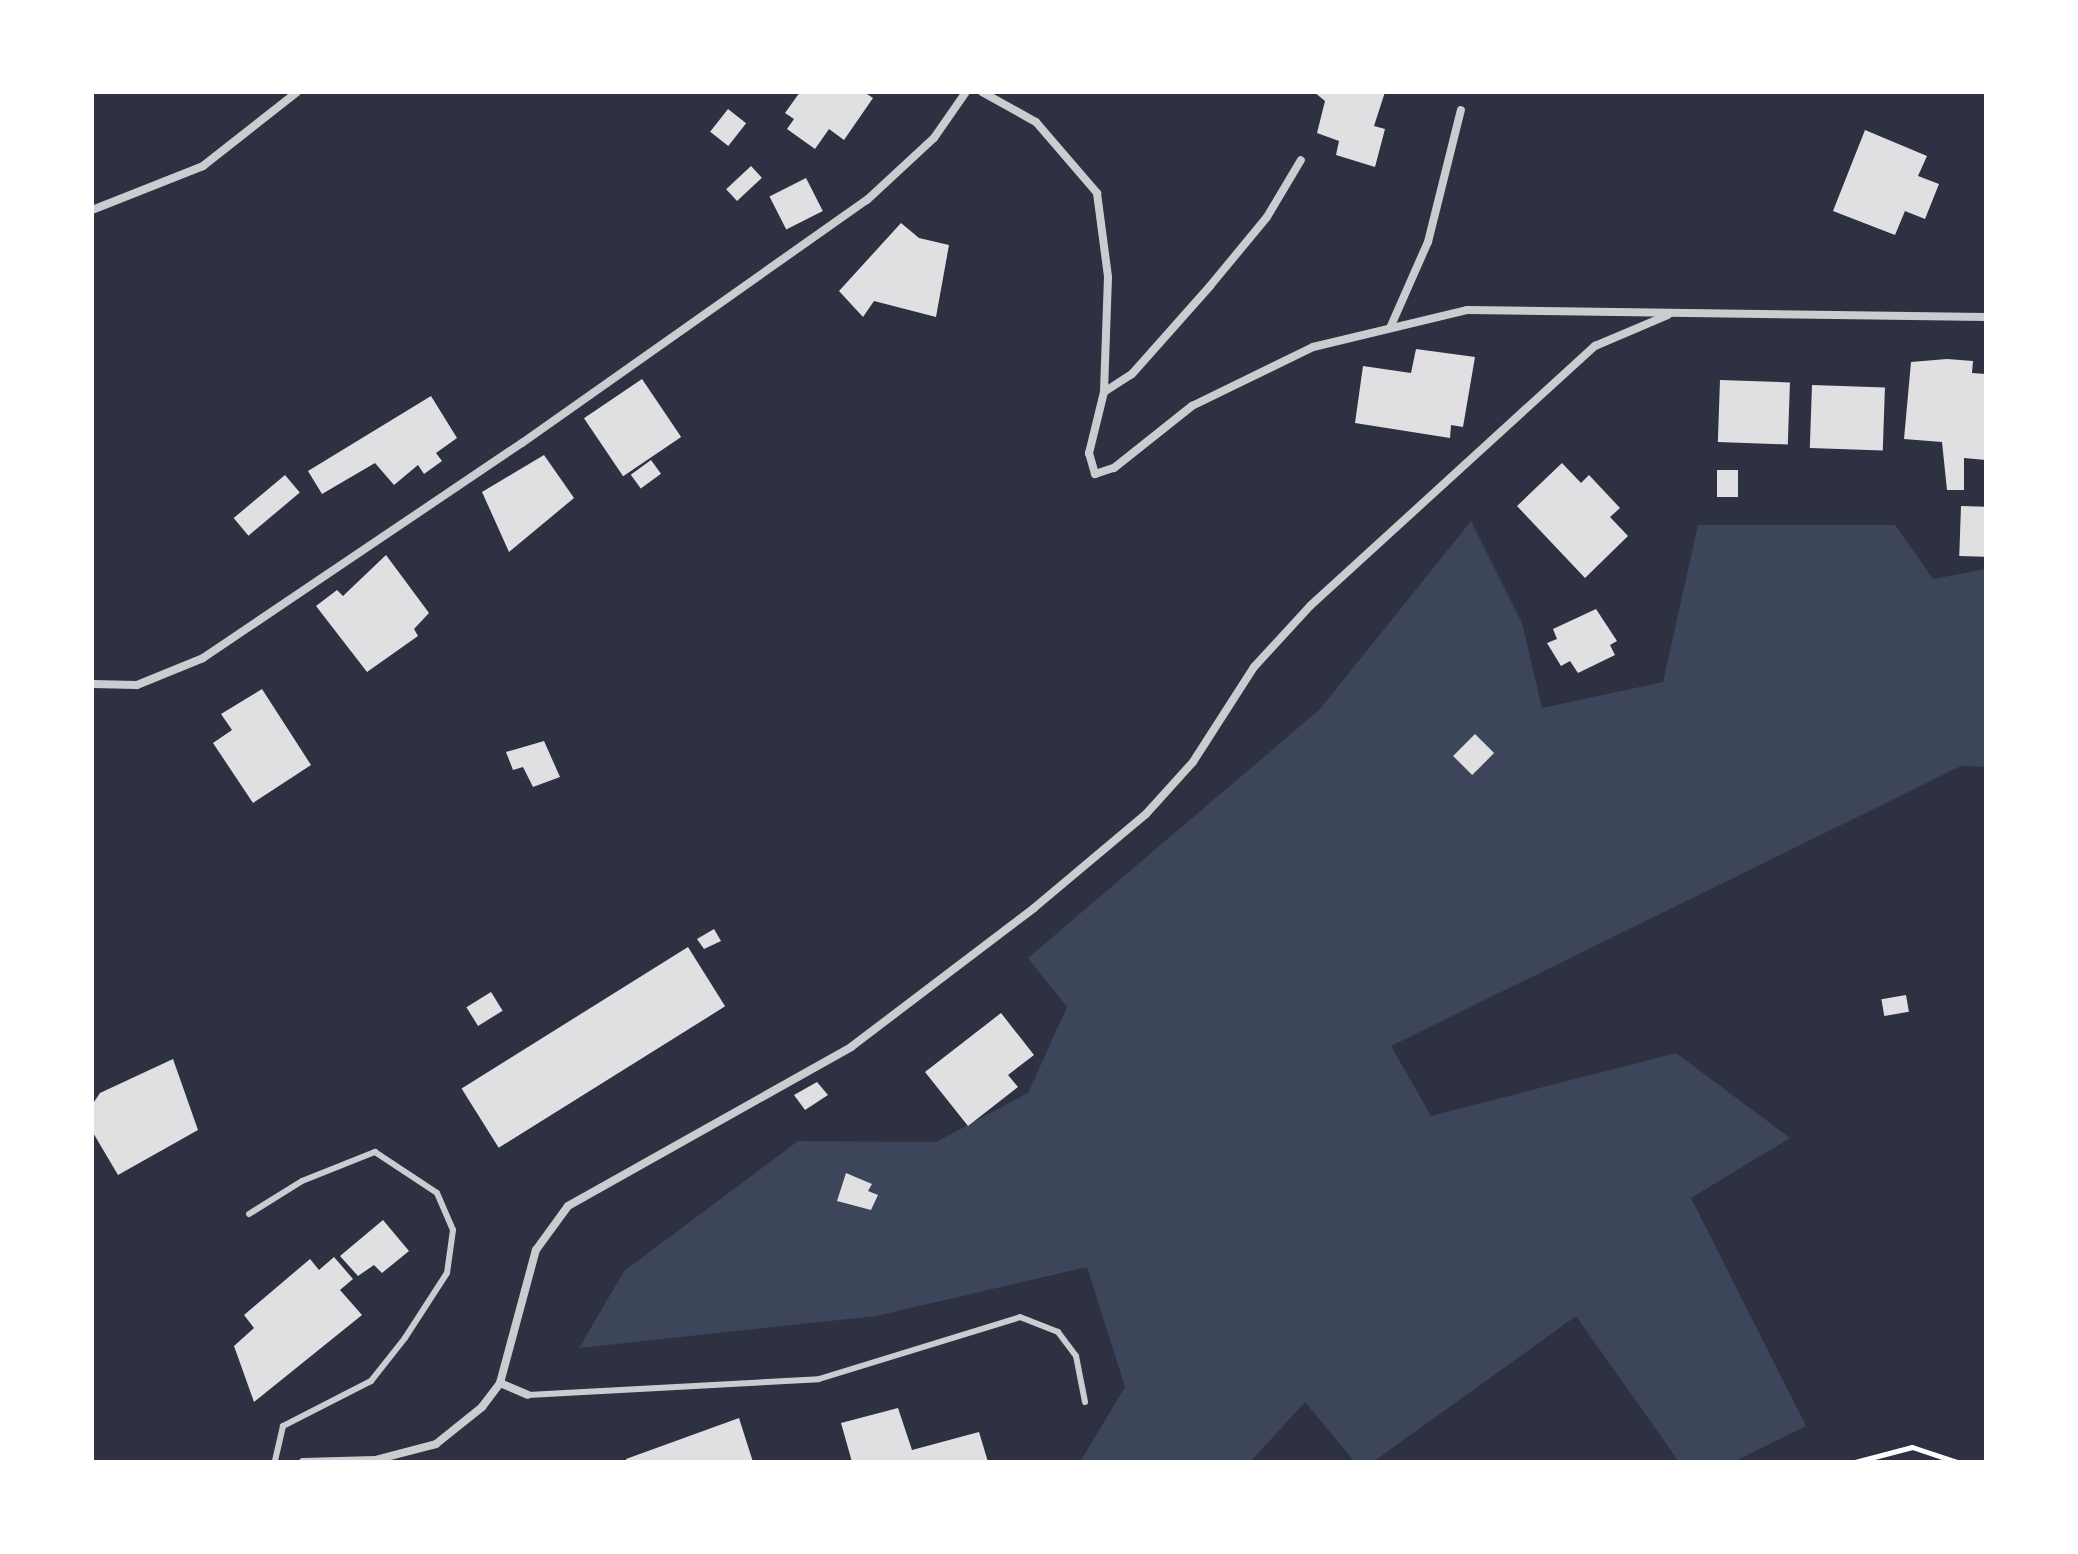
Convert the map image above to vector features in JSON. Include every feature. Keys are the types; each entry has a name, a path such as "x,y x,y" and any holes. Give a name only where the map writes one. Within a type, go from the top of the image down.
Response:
{"street":[{"path":"92,210 203,166 297,92"},
{"path":"92,684 137,685 203,658 522,443 867,200 934,138 966,92"},
{"path":"982,92 1036,122 1097,193 1107,234 1104,392 1089,453 1095,474 1114,468 1192,406 1313,347 1467,310 1668,315 1802,310 1986,317"},
{"path":"1390,328 1428,242 1461,110"},
{"path":"1104,392 1132,374 1210,286 1267,217 1301,160"},
{"path":"303,1462 375,1460 436,1444 502,1384 536,1250 568,1206 851,1047 1034,908 1146,814 1193,762 1254,667 1310,606 1595,346 1668,315"},
{"path":"502,1384 528,1395"}],"lane":[{"path":"249,1214 302,1181 375,1152 437,1193 453,1230 447,1273 405,1338 371,1381 283,1426 275,1462"},
{"path":"528,1395 819,1379 1020,1317 1058,1332 1076,1356 1085,1402"}],"path":[{"path":"1855,1462 1912,1447 1957,1462"}],"shaded area":[{"path":"1471,521 1522,623 1542,708 1663,682 1698,525 1895,525 1933,579 1986,569 1986,767 1961,766 1391,1046 1431,1116 1676,1053 1790,1138 1691,1198 1806,1426 1733,1462 1679,1462 1576,1316 1373,1462 1355,1462 1305,1402 1250,1462 1080,1462 1125,1387 1087,1267 876,1316 579,1348 624,1271 798,1141 936,1142 1028,1093 1067,1007 1028,958 1320,709"}],"building":[{"path":"800,92 864,92 873,98 844,140 829,129 815,149 787,129 794,119 785,113"},
{"path":"1314,92 1385,92 1374,126 1385,129 1375,167 1336,155 1339,141 1317,133 1325,101"},
{"path":"728,109 746,123 728,146 710,132"},
{"path":"1865,130 1927,156 1918,176 1939,184 1925,219 1905,211 1895,235 1833,211"},
{"path":"751,166 762,178 737,201 726,189"},
{"path":"806,178 823,211 786,230 769,197"},
{"path":"901,223 919,238 949,245 936,317 874,301 863,317 839,291"},
{"path":"1416,349 1475,357 1463,427 1451,425 1450,438 1355,423 1363,366 1411,373"},
{"path":"1947,359 1973,361 1972,373 1986,374 1986,460 1964,458 1964,490 1947,490 1942,442 1904,439 1911,362"},
{"path":"642,379 681,437 623,476 584,418"},
{"path":"1720,380 1790,382 1788,444 1718,442"},
{"path":"1812,385 1885,388 1883,451 1810,448"},
{"path":"431,396 457,438 436,453 442,461 424,474 418,465 394,485 375,463 322,494 308,471"},
{"path":"544,455 574,498 509,552 482,492"},
{"path":"651,460 661,474 641,488 631,475"},
{"path":"1562,463 1581,483 1589,475 1620,508 1610,517 1628,536 1585,578 1517,506"},
{"path":"1717,470 1738,470 1738,497 1717,497"},
{"path":"285,475 300,493 248,536 234,518"},
{"path":"1961,506 1986,507 1984,557 1959,556"},
{"path":"386,555 429,613 414,629 418,636 367,672 316,606 337,590 343,596"},
{"path":"1596,609 1617,641 1610,645 1615,655 1578,673 1570,661 1561,666 1547,643 1557,639 1553,629"},
{"path":"262,689 311,765 253,803 213,743 232,730 221,714"},
{"path":"1475,734 1494,753 1472,775 1453,756"},
{"path":"544,741 560,777 533,787 523,767 513,770 506,752"},
{"path":"714,929 721,941 704,949 697,939"},
{"path":"688,947 725,1006 499,1148 462,1088"},
{"path":"491,992 503,1011 478,1026 466,1007"},
{"path":"1906,995 1909,1012 1884,1016 1881,999"},
{"path":"1001,1013 1034,1055 1008,1075 1018,1087 968,1126 925,1072"},
{"path":"173,1059 198,1130 118,1175 92,1131 92,1105 100,1093"},
{"path":"817,1082 828,1095 805,1110 794,1095"},
{"path":"846,1173 872,1184 868,1191 878,1195 871,1210 837,1201"},
{"path":"383,1220 409,1251 382,1273 374,1265 358,1276 340,1256"},
{"path":"334,1257 353,1279 340,1290 362,1315 254,1402 234,1346 254,1328 244,1315 310,1259 319,1270"},
{"path":"898,1408 912,1450 979,1432 988,1462 852,1462 841,1423"},
{"path":"739,1418 753,1462 627,1462 626,1459"}]}
